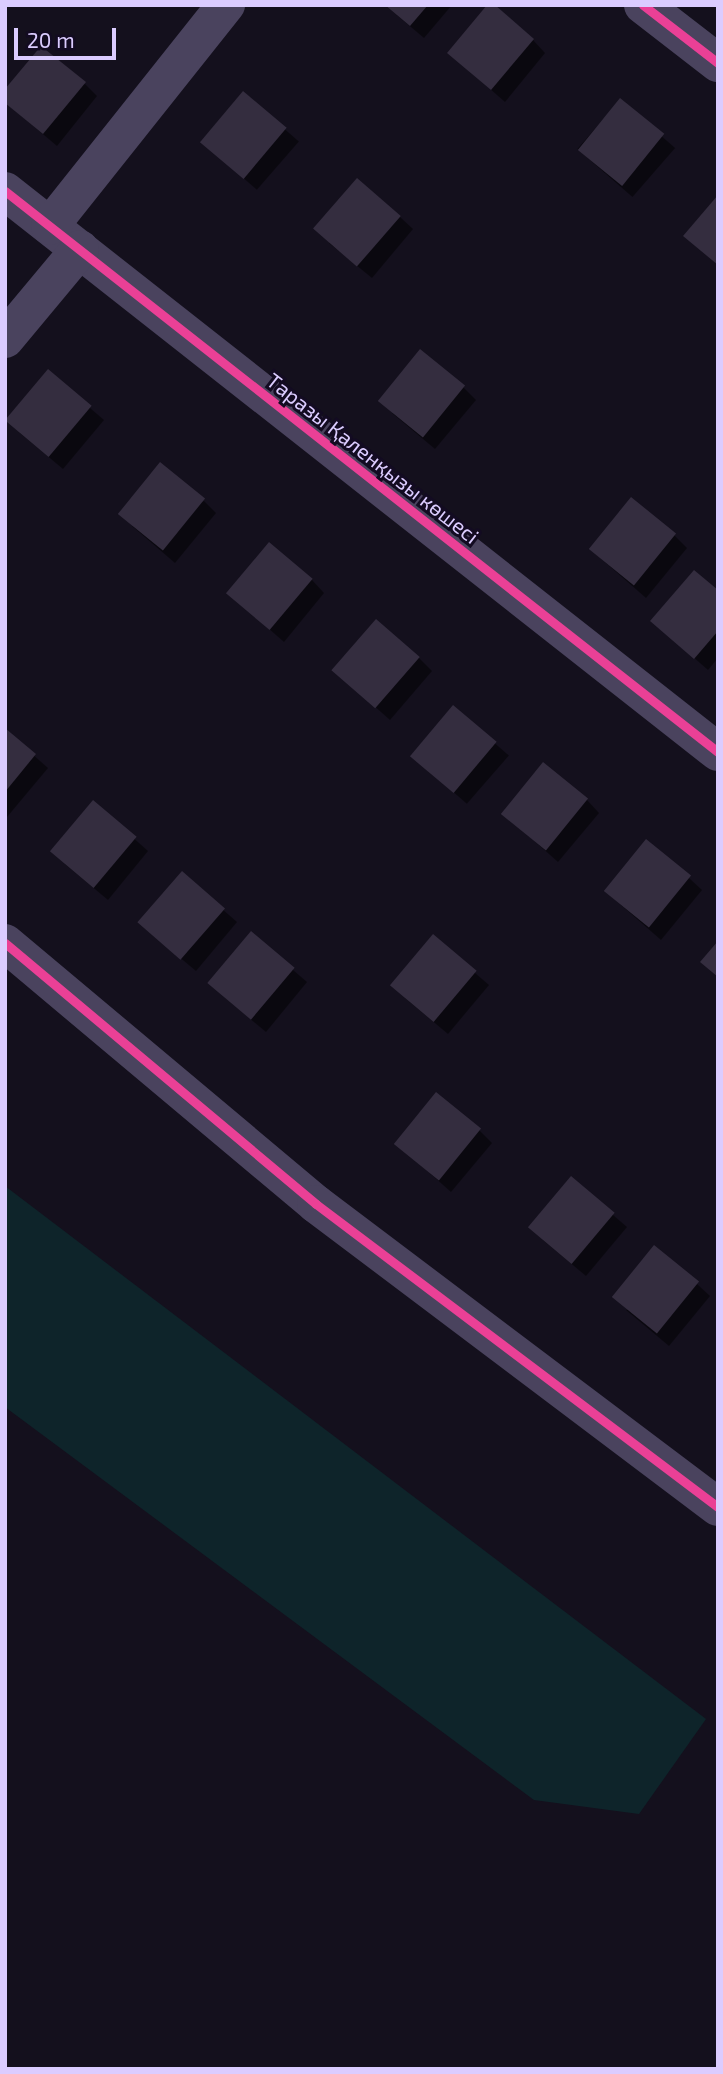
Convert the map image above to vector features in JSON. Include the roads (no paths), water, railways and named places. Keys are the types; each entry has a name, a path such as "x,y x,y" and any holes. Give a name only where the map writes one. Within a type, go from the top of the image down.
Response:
{"street":[{"path":"50,226 226,5"},
{"path":"642,5 718,63"},
{"name":"Таразы Қаленқызы көшесі","path":"5,191 718,752"},
{"path":"5,339 80,249"},
{"path":"5,943 316,1204 718,1507"}]}
